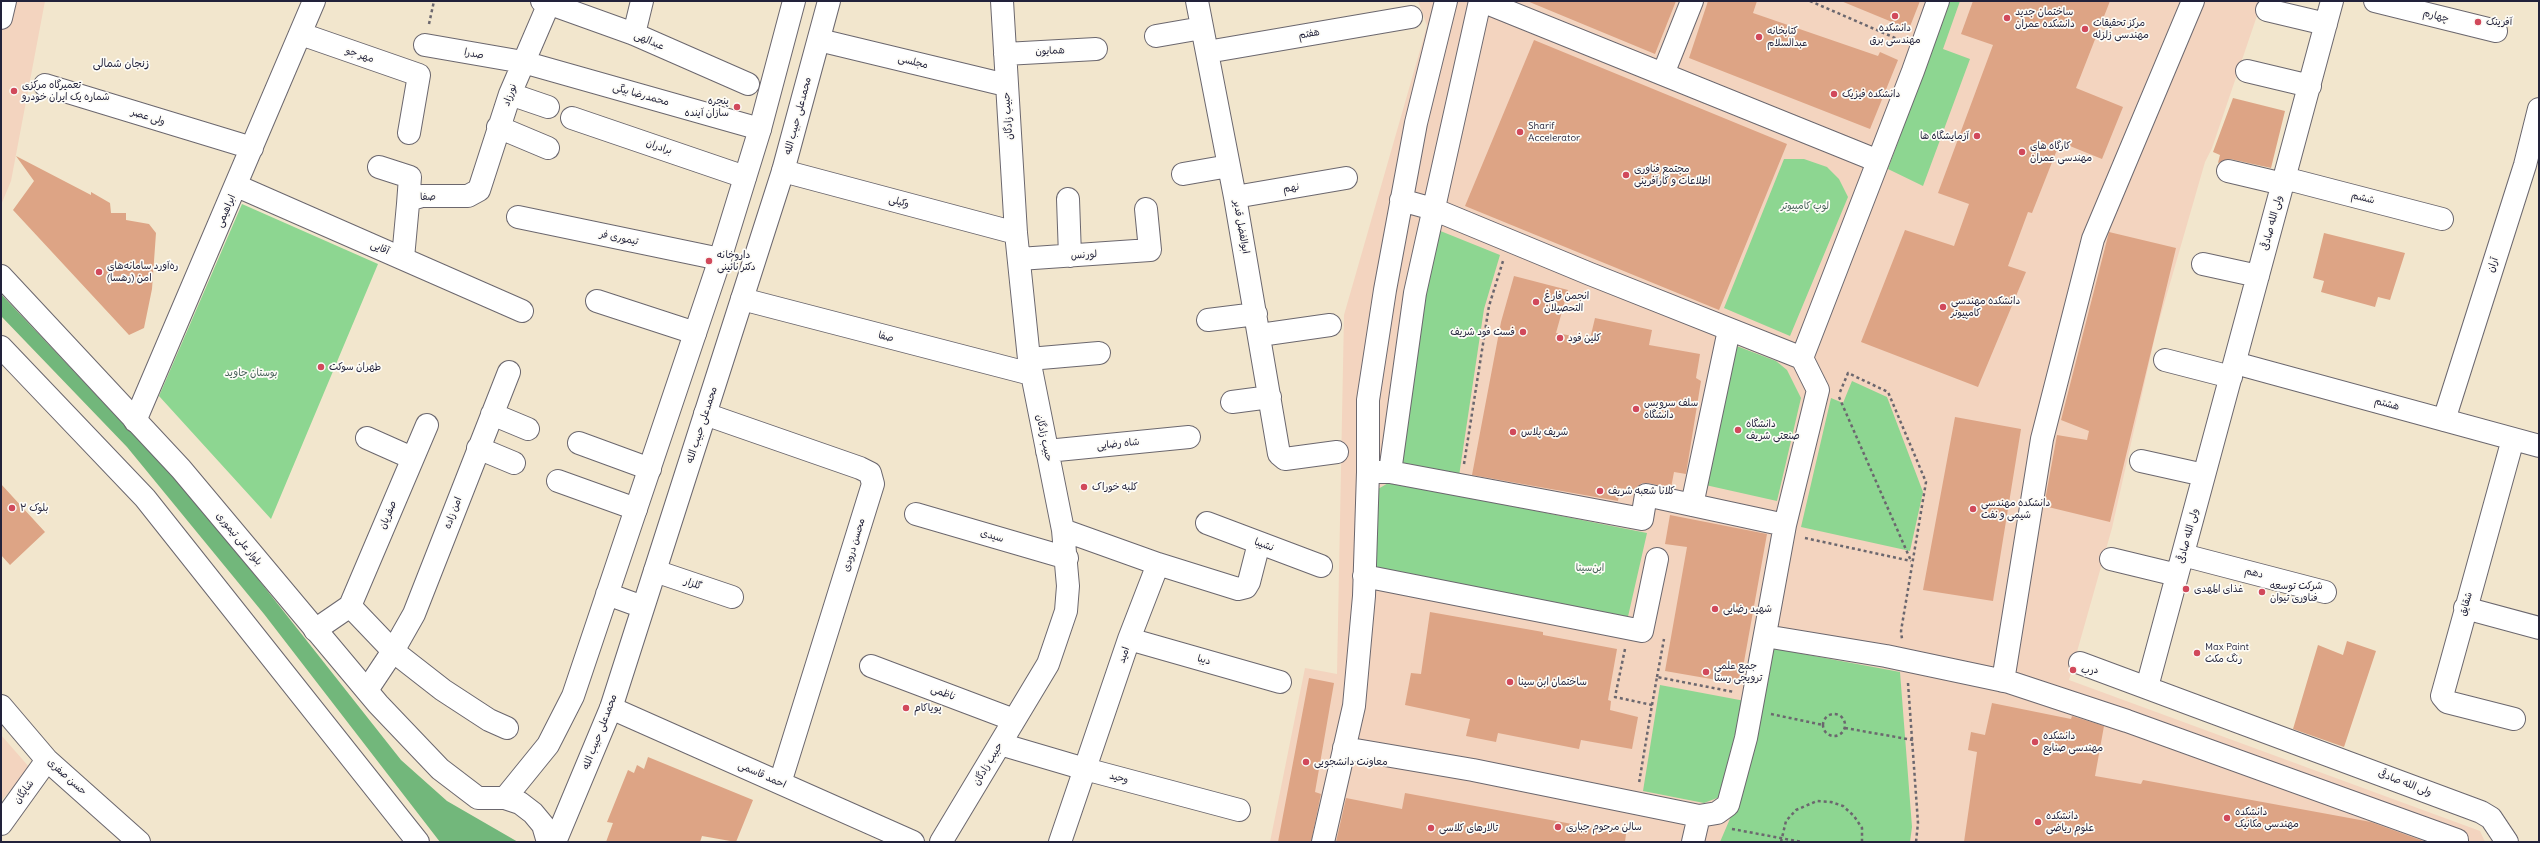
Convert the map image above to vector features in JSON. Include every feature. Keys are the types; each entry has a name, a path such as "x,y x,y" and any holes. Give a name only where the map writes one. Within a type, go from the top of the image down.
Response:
{"street":[{"path":"1,18 5,1"},
{"name":"ابراهیمی","path":"135,421 237,186 314,1"},
{"name":"عبدالهی","path":"547,1 634,34 748,84"},
{"name":"نورزاد","path":"479,190 498,127 547,1"},
{"path":"634,34 642,1"},
{"path":"548,842 543,825 533,813 520,803 505,798 548,745 558,729 573,696 720,259 760,129 794,1"},
{"name":"محمدعلی حبیب الله","path":"555,842 610,708 644,607 783,171 829,1"},
{"name":"حبیب زادگان","path":"941,842 1048,664 1066,611 1067,558 1063,530 1030,366 1016,233 1002,1"},
{"name":"ابوالفضل قدیر","path":"1197,1 1235,197 1279,454 1285,459 1337,452"},
{"path":"1323,842 1354,706 1364,576 1368,472 1368,400 1401,200 1416,123 1446,1"},
{"path":"1390,472 1415,293 1481,1 1878,161"},
{"path":"1663,74 1692,1"},
{"path":"1802,358 1938,1"},
{"path":"2003,681 2042,439 2093,239 2193,1"},
{"name":"ولی الله صادقی","path":"2332,1 2147,687 2481,812 2491,818 2507,842"},
{"name":"چهارم","path":"2375,1 2496,31"},
{"path":"2267,10 2326,24"},
{"name":"هفتم","path":"1207,52 1411,17"},
{"path":"1156,36 1202,28"},
{"name":"مهر جو","path":"301,34 420,75 409,133"},
{"name":"مجلسی","path":"819,40 1006,85"},
{"name":"صدرا","path":"425,45 523,62"},
{"name":"همایون","path":"1005,54 1096,49"},
{"name":"محمدرضا بیگی","path":"523,62 760,129"},
{"path":"2247,71 2310,86"},
{"name":"ولی عصر","path":"45,85 252,148"},
{"path":"510,94 548,107"},
{"name":"آران","path":"2444,420 2525,165 2539,109"},
{"name":"برادران","path":"572,118 745,177"},
{"path":"498,127 548,148"},
{"path":"1183,174 1229,166"},
{"path":"379,167 410,178 408,204"},
{"name":"وکیلی","path":"783,171 1016,233"},
{"name":"ششم","path":"2228,171 2284,181 2442,219"},
{"name":"نهم","path":"1235,197 1346,178"},
{"name":"آقایی","path":"237,186 522,311"},
{"name":"صفا","path":"403,258 408,204 416,197 468,196 479,190"},
{"path":"1068,199 1070,256"},
{"path":"1344,748 1473,770 1635,803 1697,827 1728,805 1752,703 1785,529 1818,390 1802,358 1729,330 1433,209 1401,200"},
{"name":"لورنس","path":"1019,258 1150,250 1146,209"},
{"name":"تیموری فر","path":"518,217 720,259"},
{"path":"2203,264 2258,276"},
{"name":"بلوار علی تیموری","path":"1,276 181,469 315,630 367,690 440,768 478,798 505,798"},
{"name":"صفا","path":"742,300 1030,366 1099,353"},
{"path":"597,301 695,333"},
{"path":"1208,320 1256,314"},
{"path":"1260,336 1330,325"},
{"path":"1692,505 1729,330"},
{"path":"1,347 145,498 418,842"},
{"name":"هشتم","path":"2165,360 2233,370 2444,420 2539,446"},
{"name":"امن زاده","path":"367,690 393,651 414,614 509,372"},
{"path":"1232,402 1270,398"},
{"path":"492,414 528,429"},
{"name":"محسن درودی","path":"705,414 860,468 870,473 873,484 780,783"},
{"name":"صفریان","path":"350,606 426,425"},
{"name":"شاه رضایی","path":"1047,451 1189,437"},
{"path":"367,438 412,458"},
{"name":"شقایق","path":"2513,439 2465,608 2442,696 2448,702 2514,719"},
{"path":"579,443 650,469"},
{"path":"478,448 514,463"},
{"path":"2141,460 2204,475"},
{"path":"1368,472 1390,472 1642,519 1646,495 1692,505 1785,529"},
{"path":"558,481 636,509"},
{"name":"سیدی","path":"916,514 1067,558"},
{"name":"نشیبا","path":"1208,523 1321,566"},
{"path":"1063,530 1158,564 1238,589 1246,587 1249,582 1259,543"},
{"path":"1364,576 1642,631 1657,559"},
{"name":"دهم","path":"2111,559 2180,565 2325,592"},
{"name":"امید","path":"1060,842 1129,639 1158,564"},
{"name":"گلزار","path":"655,571 732,597"},
{"path":"607,594 644,607"},
{"path":"315,630 350,606 393,651 443,690 489,720 507,728"},
{"path":"2465,608 2539,628"},
{"path":"1765,636 1907,660 2003,681 2127,721 2457,840 2457,842"},
{"name":"دیبا","path":"1129,639 1280,682"},
{"path":"2080,663 2147,687"},
{"name":"ناظمی","path":"871,666 1014,720"},
{"name":"حسن صفری","path":"1,706 47,760 139,842"},
{"name":"احمد قاسمی","path":"610,708 913,842"},
{"name":"وحید","path":"1000,744 1085,769 1239,810"},
{"name":"شایگان","path":"1,824 47,760"}],"path":[{"path":"1810,1 1921,48"},
{"path":"1458,485 1467,449 1489,306 1509,240"},
{"path":"1838,397 1848,373 1888,392 1926,482 1900,631 1907,660 1918,823 1916,842"},
{"path":"1818,390 1838,397 1912,561"},
{"path":"1785,529 1912,561"},
{"path":"1629,628 1615,697 1652,705"},
{"path":"1635,803 1656,678 1752,703 1823,725"},
{"path":"1835,714 1844,720 1845,728 1840,734 1831,736 1826,732 1823,725 1826,718 1835,714"},
{"path":"1845,728 1913,740"},
{"path":"1781,840 1786,821 1796,810 1817,801 1832,802 1843,806 1854,816 1862,828 1862,842"},
{"path":"1697,827 1802,842"}],"shaded area":[{"name":"تعمیرگاه مرکزی شماره یک ایران خودرو","path":"1,1 45,1 11,181 1,205"},
{"name":"دانشگاه صنعتی شریف","path":"1418,1 2262,1 2212,148 2205,162 2156,332 2112,528 2069,680 2480,831 2485,842 1270,842 1305,668 1337,674 1344,315 1427,26"},
{"path":"1,735 30,768 1,801"}],"green space":[{"path":"1950,1 1960,1 1943,49 1970,59 1923,186 1888,169"},
{"name":"لوپ کامپیوتر","path":"1784,159 1804,159 1827,167 1839,179 1848,197 1790,336 1724,308"},
{"name":"بوستان جاوید","path":"242,204 378,264 271,519 159,396"},
{"path":"1433,228 1500,255 1484,309 1459,476 1396,461"},
{"path":"1,294 198,503 401,760 447,801 518,842 440,842 264,614 127,447 1,316"},
{"path":"1734,345 1776,361 1787,370 1801,398 1777,501 1701,484"},
{"path":"1852,381 1887,397 1923,492 1910,551 1801,527 1831,398 1843,403"},
{"name":"ابن‌سینا","path":"1390,482 1647,533 1627,621 1375,569 1378,489"},
{"path":"1771,648 1900,672 1912,827 1910,842 1720,842 1735,807"},
{"path":"1660,685 1745,701 1725,795 1704,803 1643,791"}],"building":[{"path":"1527,1 1676,1 1655,54"},
{"name":"دانشکده فیزیک","path":"1708,1 1757,1 1753,13 1878,56 1880,52 1898,60 1870,129 1689,58"},
{"name":"دانشکده مهندسی برق","path":"1841,1 1920,1 1909,29"},
{"path":"1973,1 2110,1 2076,88 2123,107 2102,159 2060,142 2032,213 2028,212 2008,266 2026,272 1978,387 1861,342 1905,230 1954,246 1969,204 1938,193 1993,45 1961,34"},
{"name":"مجتمع فناوری اطلاعات و کارآفرینی","path":"1534,40 1787,144 1719,310 1465,206"},
{"path":"2233,98 2285,111 2271,168 2230,159 2218,163 2220,155 2213,152"},
{"path":"16,156 91,195 91,192 110,203 111,213 126,213 126,220 149,224 156,233 152,289 144,328 129,335 13,210 34,181"},
{"path":"2109,232 2176,248 2110,522 2044,506 2057,435 2087,440 2089,431 2061,420"},
{"path":"2324,233 2405,253 2390,300 2378,297 2375,307 2321,292 2324,281 2313,278"},
{"path":"1514,276 1568,290 1556,333 1590,339 1595,318 1652,330 1649,345 1700,354 1696,378 1701,381 1686,474 1674,472 1671,488 1642,483 1635,490 1620,488 1618,501 1472,475 1501,322"},
{"name":"دانشکده مهندسی شیمی و نفت","path":"1955,417 2021,429 1993,601 1923,590"},
{"name":"بلوک ۲","path":"1,484 45,532 10,565 1,555"},
{"name":"شهید رضایی","path":"1670,515 1767,534 1740,684 1665,671 1687,547 1665,544"},
{"name":"ساختمان ابن سینا","path":"1430,612 1543,632 1543,635 1617,649 1608,700 1611,701 1610,710 1638,717 1632,749 1581,740 1579,749 1498,733 1496,742 1466,736 1470,719 1405,705 1411,673 1421,674"},
{"path":"2347,641 2376,651 2344,747 2293,729 2318,645 2343,655"},
{"name":"معاونت دانشجویی","path":"1309,678 1334,683 1315,792 1321,794 1311,842 1278,842"},
{"path":"1992,703 2071,719 2072,716 2104,726 2095,776 2141,784 2143,780 2371,822 2426,842 1964,842 1977,752 1968,750 1971,732 1985,735"},
{"path":"648,757 753,800 736,842 702,836 700,842 606,842 613,823 607,822 628,770 634,773 637,765 644,769"},
{"name":"تالارهای کلاسی","path":"1405,793 1626,834 1625,842 1336,842 1346,798 1402,809"}],"place":[{"name":"دانشکده مهندسی برق","path":"1895,16"},
{"name":"ساختمان جدید دانشکده عمران","path":"2007,18"},
{"name":"آفرینک","path":"2478,22"},
{"name":"مرکز تحقیقات مهندسی زلزله","path":"2085,29"},
{"name":"کتابخانه عبدالسلام","path":"1759,37"},
{"name":"تعمیرگاه مرکزی شماره یک ایران خودرو","path":"14,91"},
{"name":"دانشکده فیزیک","path":"1834,94"},
{"name":"پنجره سازان آینده","path":"737,107"},
{"name":"Sharif Accelerator","path":"1520,132"},
{"name":"آزمایشگاه ها","path":"1977,136"},
{"name":"کارگاه های مهندسی عمران","path":"2022,152"},
{"name":"مجتمع فناوری اطلاعات و کارآفرینی","path":"1626,175"},
{"name":"داروخانه دکتر نائینی","path":"709,261"},
{"name":"ره‌آورد سامانه‌های امن (رهسا)","path":"99,272"},
{"name":"انجمن فارغ التحصیلان","path":"1536,302"},
{"name":"دانشکده مهندسی کامپیوتر","path":"1943,307"},
{"name":"فست فود شریف","path":"1523,332"},
{"name":"کلین فود","path":"1560,338"},
{"name":"طهران سوکت","path":"321,367"},
{"name":"سلف سرویس دانشگاه","path":"1636,409"},
{"name":"دانشگاه صنعتی شریف","path":"1738,430"},
{"name":"شریف پلاس","path":"1513,432"},
{"name":"کلبه خوراک","path":"1084,487"},
{"name":"کلانا شعبه شریف","path":"1600,491"},
{"name":"بلوک ۲","path":"12,508"},
{"name":"دانشکده مهندسی شیمی و نفت","path":"1973,509"},
{"name":"غذای المهدی","path":"2186,589"},
{"name":"شرکت توسعه فناوری تیوان","path":"2262,592"},
{"name":"شهید رضایی","path":"1715,609"},
{"name":"Max Paint رنگ مکث","path":"2197,653"},
{"name":"درب","path":"2073,670"},
{"name":"جمع علمی ترویجی رستا","path":"1706,672"},
{"name":"ساختمان ابن سینا","path":"1510,682"},
{"name":"پویاکام","path":"906,708"},
{"name":"دانشکده مهندسی صنایع","path":"2035,742"},
{"name":"معاونت دانشجویی","path":"1306,762"},
{"name":"دانشکده مهندسی مکانیک","path":"2227,818"},
{"name":"دانشکده علوم ریاضی","path":"2038,822"},
{"name":"سالن مرحوم جباری","path":"1558,827"},
{"name":"تالارهای کلاسی","path":"1431,828"}],"district":[{"name":"زنجان شمالی","path":"121,64"}]}
